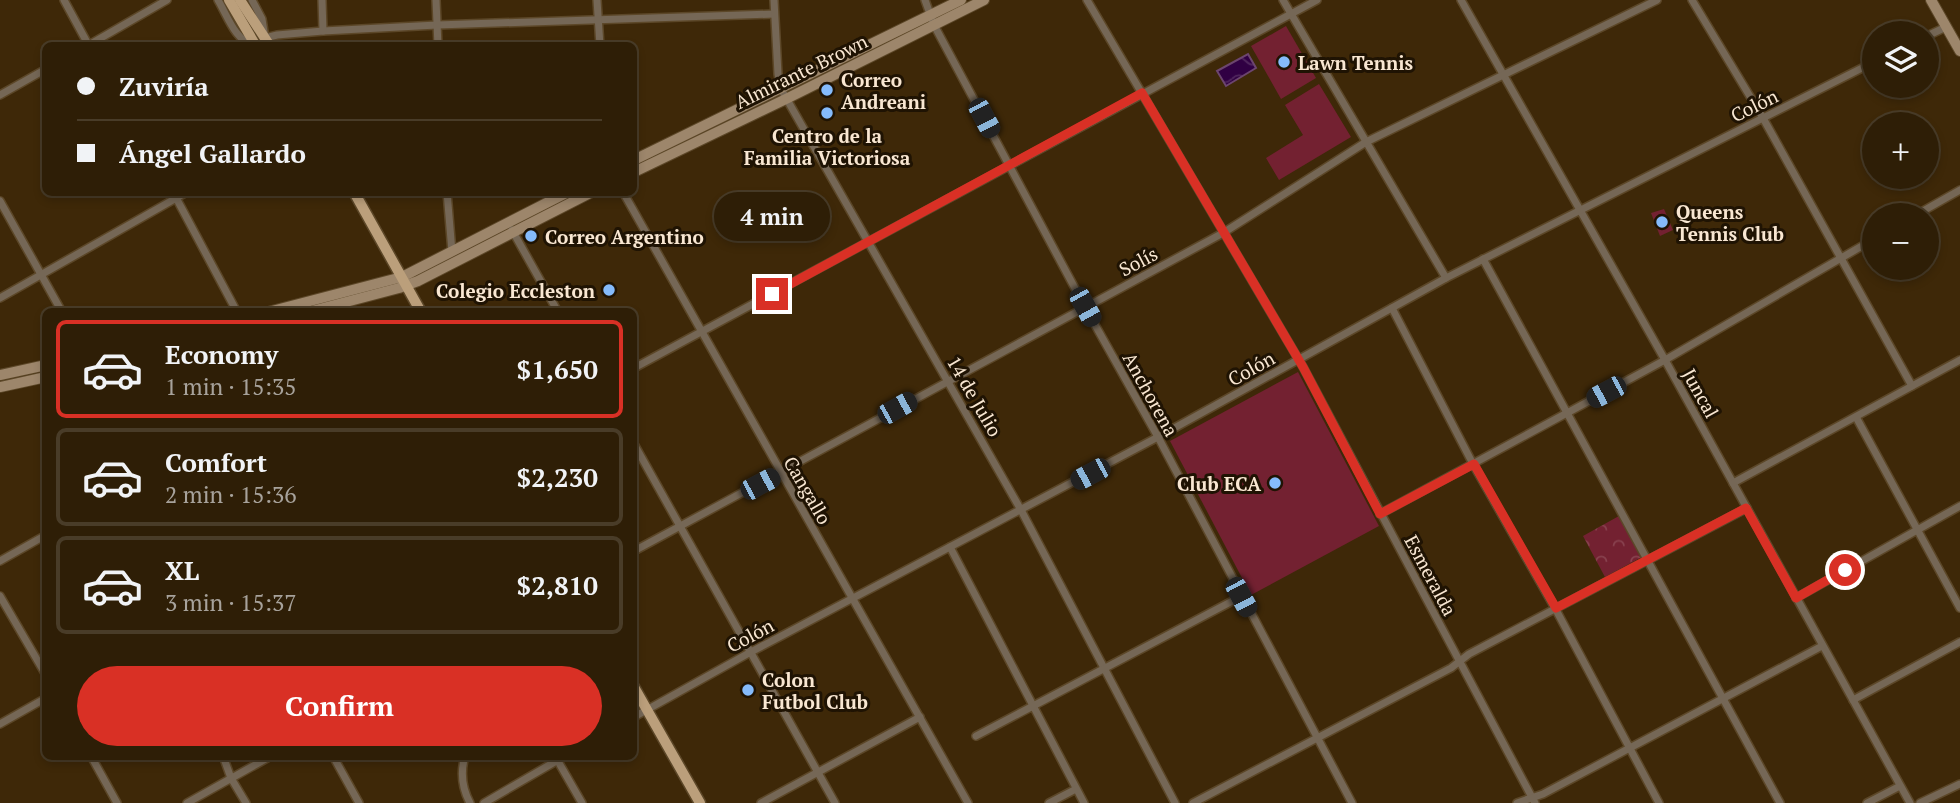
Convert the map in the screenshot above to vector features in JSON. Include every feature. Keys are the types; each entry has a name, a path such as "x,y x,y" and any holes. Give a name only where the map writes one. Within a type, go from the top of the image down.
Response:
{"main road":[{"path":"229,0 260,42"},
{"path":"240,0 260,42"},
{"name":"Almirante Brown","path":"637,171 788,98 932,20 961,0"},
{"name":"Almirante Brown","path":"637,159 932,20 984,0"},
{"path":"1931,0 1960,51"},
{"path":"356,196 419,308"},
{"path":"286,308 404,281 452,251 511,228 562,196"},
{"path":"320,308 404,281 583,196"},
{"path":"0,375 42,366"},
{"path":"0,387 42,378"},
{"path":"637,693 700,803"}],"street":[{"path":"64,0 86,42"},
{"path":"93,42 167,0"},
{"path":"218,0 245,42"},
{"path":"252,0 262,19 261,42"},
{"path":"322,0 323,31"},
{"path":"436,0 438,42"},
{"path":"597,0 600,42"},
{"name":"14 de Julio","path":"774,0 778,74 782,89 1021,510 1175,803"},
{"name":"Anchorena","path":"925,0 932,20 1009,165 1158,437 1352,803"},
{"name":"Esmeralda","path":"1087,0 1299,360 1534,800"},
{"path":"1283,0 1446,278"},
{"path":"637,366 1317,0"},
{"name":"Juncal","path":"1461,0 1665,359 1910,803"},
{"name":"Solís","path":"637,549 1223,233 1366,142 1657,0"},
{"path":"1692,0 1763,118 1912,386"},
{"path":"265,42 277,35 323,31 774,14"},
{"path":"1939,30 1946,27"},
{"name":"Colón","path":"637,715 749,653 1158,437 1446,278 1862,68"},
{"path":"0,95 42,71"},
{"path":"1937,203 1960,190"},
{"path":"0,298 173,196"},
{"path":"176,196 235,308"},
{"path":"447,196 452,251"},
{"name":"Cangallo","path":"625,196 968,803"},
{"path":"0,201 60,308"},
{"path":"511,228 556,308"},
{"path":"1380,514 1665,359 1862,246"},
{"path":"1483,259 1780,803"},
{"path":"1392,308 1659,803"},
{"path":"1733,483 1960,360"},
{"path":"1856,417 1960,608"},
{"path":"637,449 835,803"},
{"path":"1796,598 1960,506"},
{"path":"1193,803 1451,668 1469,654 1746,508"},
{"path":"0,561 42,537"},
{"path":"950,547 1084,803"},
{"path":"0,596 42,668"},
{"path":"976,736 1241,597"},
{"path":"1853,700 1960,642"},
{"path":"1517,803 1534,800 1822,646"},
{"path":"0,723 42,700"},
{"path":"761,803 920,717"},
{"path":"93,760 117,803"},
{"path":"224,760 231,778 246,803"},
{"path":"187,803 264,760"},
{"path":"335,760 359,803"},
{"path":"464,760 463,786 470,803"},
{"path":"484,803 554,760"},
{"path":"560,760 582,803"},
{"path":"1920,803 1960,784"},
{"path":"1867,803 1900,786"},
{"path":"1049,803 1076,789"}],"green space":[{"name":"Lawn Tennis","path":"1286,26 1316,78 1281,99 1251,46"},
{"path":"1319,84 1351,137 1279,180 1266,158 1303,135 1285,105"},
{"name":"Queens Tennis Club","path":"1664,209 1673,230 1660,236 1651,213"},
{"name":"Club ECA","path":"1298,372 1379,526 1251,595 1170,441"},
{"path":"1619,516 1642,557 1605,577 1583,536"}],"water":[{"path":"1248,54 1256,68 1226,86 1217,71"}],"place":[{"name":"Lawn Tennis","path":"1284,62"},
{"name":"Correo Andreani","path":"827,90"},
{"name":"Centro de la Familia Victoriosa","path":"827,113"},
{"name":"Queens Tennis Club","path":"1662,222"},
{"name":"Correo Argentino","path":"531,236"},
{"name":"Colegio Eccleston","path":"609,290"},
{"name":"Club ECA","path":"1275,483"},
{"name":"Colon Futbol Club","path":"748,690"}],"route":[{"path":"772,294 1142,93 1303,367 1380,514 1474,464 1556,608 1746,508 1796,598 1845,570"}]}
